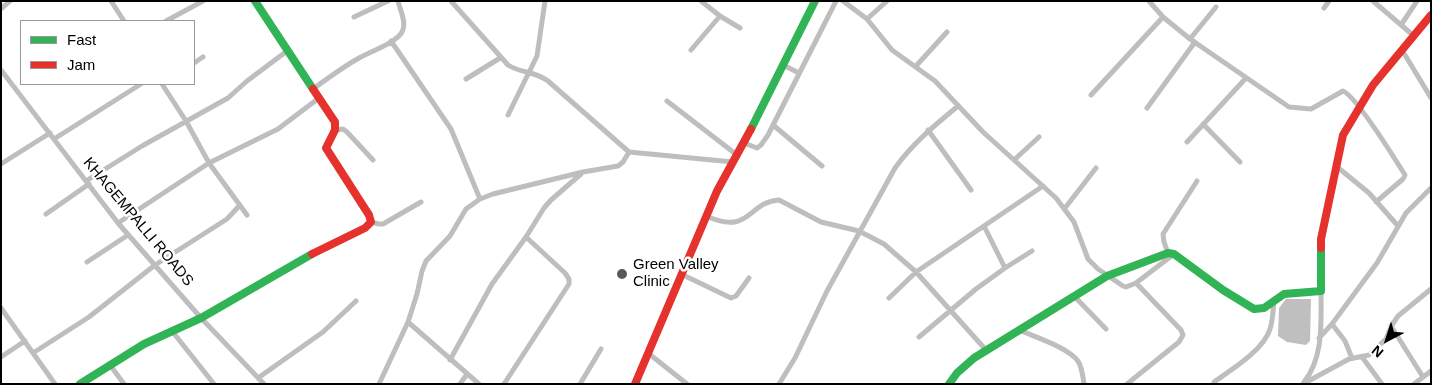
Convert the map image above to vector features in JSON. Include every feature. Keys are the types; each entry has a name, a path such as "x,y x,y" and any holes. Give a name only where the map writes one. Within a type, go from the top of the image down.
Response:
{"street":[{"path":"1,9 10,1"},
{"path":"111,1 123,20"},
{"path":"168,20 203,1"},
{"path":"255,1 335,122 336,130 326,144 326,148 369,215 371,222"},
{"path":"354,17 388,1"},
{"path":"313,89 361,56 391,41 403,30 404,24 398,1"},
{"path":"451,1 500,58 515,70 530,72 548,81 628,152 735,159"},
{"path":"508,115 530,72 539,47 545,1"},
{"path":"701,1 720,16 740,28"},
{"path":"635,384 717,191 745,144 785,66 815,1"},
{"path":"745,144 754,148 762,145 836,1"},
{"path":"843,1 867,19 892,50 935,81 958,106 1065,208 1074,222 1088,259 1107,276 1124,287 1136,283 1171,253"},
{"path":"867,19 887,1"},
{"path":"1149,1 1163,17 1192,40 1291,108 1311,109 1343,91 1348,93 1404,175 1403,179 1376,202"},
{"path":"1324,8 1329,1"},
{"path":"1373,1 1407,29"},
{"path":"1417,1 1402,50 1377,80 1343,135 1335,165 1321,239 1319,348 1310,374 1302,384 1352,358 1368,355 1385,341 1391,326 1403,311 1431,289"},
{"path":"1146,108 1216,7"},
{"path":"1407,29 1431,15"},
{"path":"691,50 720,16"},
{"path":"1091,95 1163,17"},
{"path":"916,66 947,32"},
{"path":"391,41 451,129 480,198"},
{"path":"1402,50 1431,98"},
{"path":"46,214 114,162 232,96 247,81 287,51"},
{"path":"195,62 203,58"},
{"path":"466,79 500,58"},
{"path":"785,66 799,73"},
{"name":"KHAGEMPALLI ROADS","path":"1,70 118,223 201,318 264,384"},
{"path":"1186,142 1246,78"},
{"path":"54,139 139,85"},
{"path":"163,85 186,121 209,163 247,216"},
{"path":"118,223 209,163 278,129 318,98"},
{"path":"667,101 735,159"},
{"path":"778,384 795,358 827,291 894,168 928,130 958,106"},
{"path":"1203,124 1240,162"},
{"path":"773,125 822,166"},
{"path":"336,130 343,129 347,132 373,160"},
{"path":"928,130 971,190"},
{"path":"1,164 50,133"},
{"path":"1014,160 1039,137"},
{"path":"379,384 408,322 426,261 450,236 466,209 480,198 583,172 618,166 623,162 628,152"},
{"path":"1335,165 1364,188 1398,226"},
{"path":"1065,208 1096,168"},
{"path":"450,360 492,284 551,200 583,172"},
{"path":"1197,180 1164,231 1164,241 1171,253 1250,307 1261,308 1284,294 1321,291"},
{"path":"889,298 916,272 1043,186"},
{"path":"1319,338 1332,324 1377,263 1406,213 1431,188"},
{"path":"706,216 725,223 735,223 746,218 772,200 780,200 821,222 860,231 884,244 916,272 986,350"},
{"path":"371,222 384,224 422,202"},
{"path":"33,353 89,317 156,266 227,219 240,205"},
{"path":"80,384 144,344 201,318 304,258 366,228 371,222"},
{"path":"984,226 1005,268"},
{"path":"87,262 128,234"},
{"path":"504,384 569,284 569,279 565,273 526,237"},
{"path":"919,337 950,310 1005,268 1032,251"},
{"path":"949,384 966,365 986,350 1107,276 1171,253"},
{"path":"681,274 731,298 736,296 750,278"},
{"path":"1127,384 1174,347 1183,335 1175,322 1136,283"},
{"path":"1074,296 1106,329"},
{"path":"258,378 322,332 356,301"},
{"path":"1214,382 1248,357 1268,334 1274,301"},
{"path":"1,308 55,384"},
{"path":"408,322 479,384"},
{"path":"1332,324 1345,341 1352,358"},
{"path":"1391,326 1423,377"},
{"path":"1018,330 1048,343 1075,359 1081,367 1084,384"},
{"path":"172,331 214,384"},
{"path":"1,357 25,341"},
{"path":"580,384 601,349"},
{"path":"648,352 687,384"},
{"path":"1362,357 1382,384"},
{"path":"110,365 124,384"},
{"path":"1414,384 1431,371"},
{"path":"460,384 466,374"}],"shaded area":[{"path":"1286,299 1311,299 1310,341 1306,345 1287,342 1278,336 1279,308"}],"traffic: fast":[{"path":"255,1 313,89"},
{"path":"751,129 815,1"},
{"path":"949,384 957,373 974,358 1107,276 1168,253 1174,254 1223,290 1254,309 1264,308 1284,294 1321,291 1321,248"},
{"path":"80,384 144,344 201,318 312,254"}],"traffic: jam":[{"path":"1321,248 1321,239 1343,135 1373,85 1431,15"},
{"path":"312,254 365,228 371,222 369,215 326,148 335,130 335,122 313,89"},
{"path":"635,384 717,191 751,129"}],"place":[{"name":"Green Valley Clinic","path":"622,274"}]}
